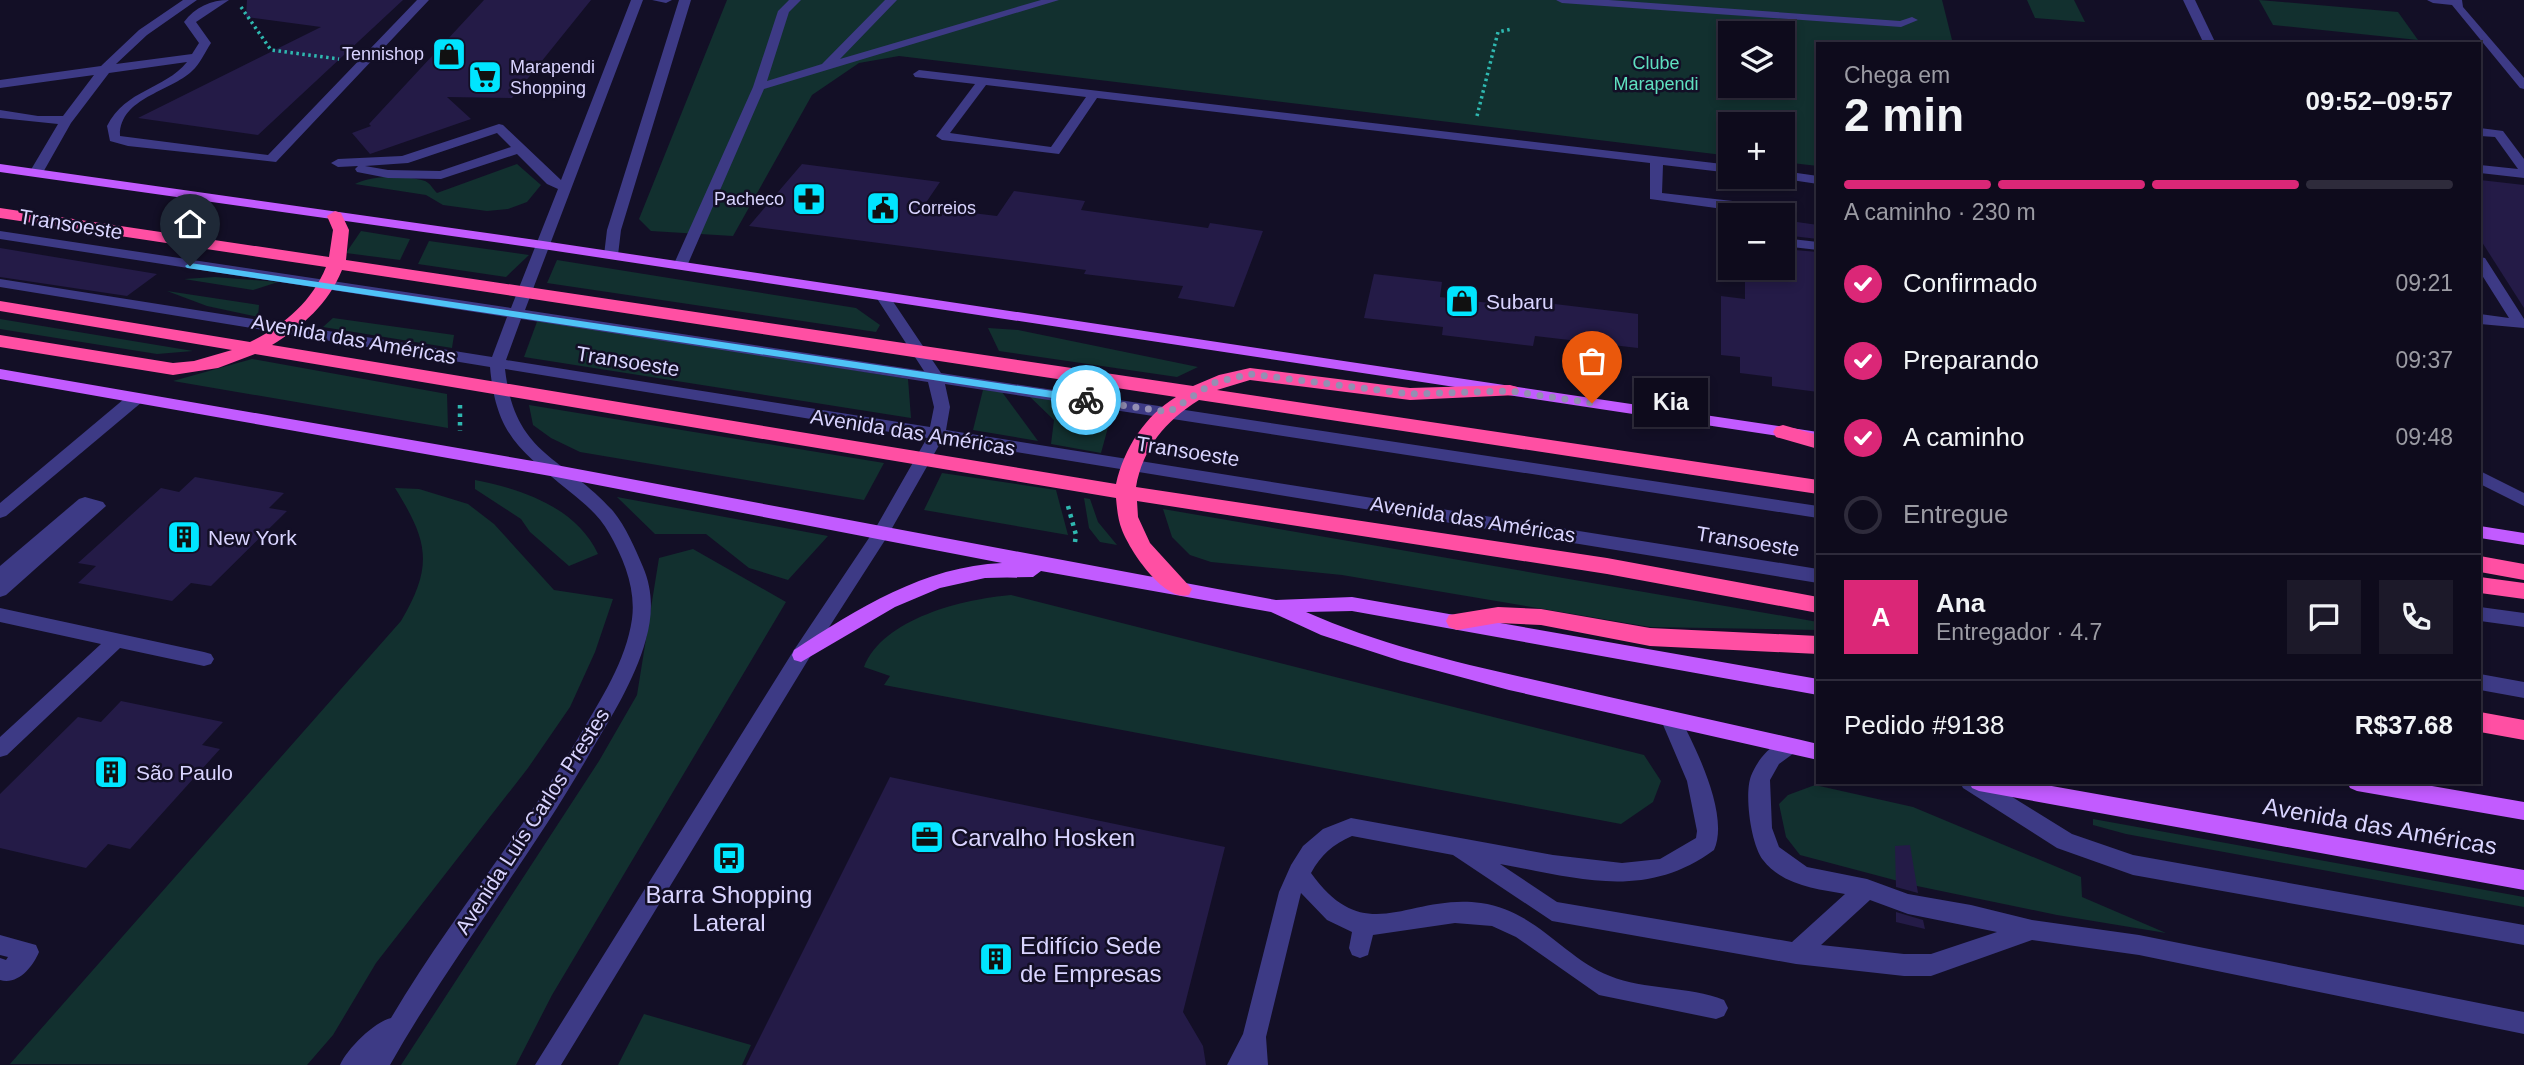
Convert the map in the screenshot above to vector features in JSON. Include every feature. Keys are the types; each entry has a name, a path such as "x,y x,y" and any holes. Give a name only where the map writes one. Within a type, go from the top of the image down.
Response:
{"highway":[{"path":"0,214 1816,487"},
{"path":"0,341 174,369 208,363 250,348 287,330 305,315 328,285 336,264 341,231 335,216"},
{"name":"Avenida das Américas","path":"0,306 1126,493 1607,566 1816,605"},
{"path":"1181,589 1159,571 1134,536 1127,515 1126,493 1131,465 1154,426 1194,395 1223,379 1250,374 1410,394 1510,391"},
{"path":"1783,432 1816,440"},
{"path":"2481,564 2524,572"},
{"path":"2481,584 2524,591"},
{"path":"1457,621 1498,615 1541,617 1650,637 1816,645"},
{"path":"2481,722 2524,730"}],"main road":[{"path":"0,168 611,255 1783,432"},
{"path":"0,374 556,471 1274,606 1352,604 1816,687"},
{"path":"2481,532 2524,539"},
{"path":"801,655 878,607 920,588 985,571 1066,569"},
{"path":"1274,606 1328,630 1401,654 1671,720 1816,752"},
{"name":"Avenida das Américas","path":"1990,784 2524,880"},
{"name":"Avenida das Américas","path":"2369,784 2524,811"}],"street":[{"path":"36,173 68,120 107,69 149,25 191,0"},
{"path":"223,0 195,15 190,22 205,43 187,70 140,94 114,123 114,138 128,142 271,159 423,0"},
{"name":"Avenida Luís Carlos Prestes","path":"377,1065 403,1017 516,854 578,757 620,682 634,649 643,603 632,562 608,517 513,431 498,390 497,363 557,211 563,186 637,0"},
{"path":"658,0 666,0"},
{"path":"611,255 614,230 685,0"},
{"path":"680,266 758,87 783,5 795,0"},
{"path":"825,68 891,0"},
{"path":"758,87 1053,0"},
{"path":"1562,0 1900,24 1912,20"},
{"path":"2189,0 2209,42"},
{"path":"2434,0 2456,1 2458,8 2524,85"},
{"path":"0,84 196,57"},
{"path":"919,74 1718,167"},
{"path":"983,81 942,136 1054,151 1094,94"},
{"path":"0,114 38,120 68,120"},
{"path":"518,149 432,176 388,174 338,163 403,160 499,128 552,181 563,186"},
{"path":"2481,132 2499,134 2524,168"},
{"path":"1657,160 1655,196 1718,203"},
{"path":"2481,169 2524,174"},
{"path":"1795,177 1816,180"},
{"name":"Transoeste","path":"0,235 1816,512"},
{"path":"1795,243 1816,246"},
{"name":"Transoeste","path":"0,244 189,274 217,270"},
{"path":"2481,263 2520,324 2481,319"},
{"name":"Transoeste","path":"0,280 287,330 1816,576"},
{"path":"547,1065 801,655 881,533 937,434 942,407 935,376 883,297"},
{"path":"0,512 136,398"},
{"path":"2481,478 2524,500"},
{"path":"0,576 85,503 97,506 0,590"},
{"path":"2481,614 2524,621"},
{"path":"0,615 204,659"},
{"path":"0,749 117,640"},
{"path":"2481,682 2524,690"},
{"path":"1239,1065 1254,1037 1290,892 1311,853 1330,836 1352,827 1606,871 1645,872 1677,862 1706,843 1709,821 1686,751 1671,720"},
{"path":"1787,747 1772,758 1760,779 1761,828 1770,853 1803,876 1867,889 1908,904 2032,930 2139,945 2524,1023"},
{"path":"1973,784 2065,841 2133,865 2524,935"},
{"path":"1458,847 1552,911 1796,953 1904,965 1931,965 2032,930"},
{"path":"1300,872 1308,888 1320,901 1364,925 1455,913 1490,915 1515,924 1607,987 1716,1008"},
{"path":"1796,953 1867,889"},
{"path":"1360,948 1364,925"},
{"path":"0,946 28,952 10,972 0,970"},
{"path":"352,1065 403,1017"},
{"path":"1254,1037 1256,1065"}],"path":[{"path":"236,0 271,50 364,63"},
{"path":"1477,116 1498,32 1512,29"},
{"path":"460,398 460,432"},
{"path":"1065,496 1075,527 1075,542"}],"green space":[{"name":"Clube Marapendi","path":"727,0 1942,0 1952,42 1816,42 1816,166 1795,163 1795,112 1718,112 1718,154 899,56 859,63 812,95 733,236 651,231 639,219"},
{"path":"2027,0 2074,0 2085,22 2035,18"},
{"path":"2259,0 2398,12 2418,40 2273,25"},
{"path":"517,164 541,185 527,202 508,209 487,211 443,205 426,195 355,184 380,178 408,178 427,182 437,193"},
{"path":"361,231 410,239 400,260 346,253"},
{"path":"429,241 529,255 506,277 418,264"},
{"path":"557,260 856,308 880,325 876,332 547,283"},
{"path":"215,277 278,282 253,290 184,279"},
{"path":"167,291 259,305 258,317 207,306"},
{"path":"333,318 454,335 452,348 323,327"},
{"path":"0,319 193,351 157,354 0,329"},
{"path":"538,319 908,379 911,418 524,357"},
{"path":"988,328 1018,330 1198,367 1177,377 999,351"},
{"path":"252,359 447,394 448,428 173,381"},
{"path":"983,390 1002,392 1038,441 973,430"},
{"path":"1027,394 1113,409 1101,453 1051,444 1054,420"},
{"path":"529,405 884,463 864,500 580,452 551,438 533,425"},
{"path":"942,473 1056,490 1068,535 924,510"},
{"path":"475,480 511,489 546,503 577,524 598,554 569,566 530,532 521,519 475,489"},
{"path":"395,488 419,489 468,504 494,524 554,590 613,599 595,652 570,707 528,768 376,963 333,1035 307,1065 10,1064 401,621 419,584 423,553 415,523"},
{"path":"617,497 828,536 788,580 749,568 706,534 655,534"},
{"path":"1084,498 1090,499 1098,522 1117,545 1100,542 1089,528"},
{"path":"1163,509 1816,622 1816,630 1650,627 1342,575 1211,562 1190,555 1172,537"},
{"path":"693,549 786,602 552,995 516,1065 401,1065 599,761 637,695 659,558"},
{"path":"1011,595 1644,755 1661,781 1653,802 1621,824 884,685 890,676 864,667 874,650 906,624 949,607"},
{"path":"1815,785 1913,807 2081,877 2082,897 2166,933 2057,915 1917,886 1800,855 1786,837 1779,804 1788,795"},
{"path":"2093,819 2524,897 2524,907 2126,834 2093,825"},
{"path":"644,1014 751,1045 742,1065 618,1065"}],"building":[{"path":"247,0 403,0 258,135 138,118 321,27 246,17"},
{"path":"484,0 591,0 512,98 447,97 471,119 370,154 352,133 371,126 369,124"},
{"path":"802,164 940,182 923,207 997,216 1014,191 1085,201 1081,210 1208,228 1210,223 1263,231 1234,307 1178,298 1183,286 1084,274 1086,270 749,226"},
{"path":"2481,180 2524,185 2524,308 2481,241"},
{"path":"1795,222 1816,225 1816,239 1795,236"},
{"path":"0,248 157,274 127,296 0,277"},
{"path":"1795,250 1816,252 1816,392 1772,386 1772,377 1740,373 1740,357 1721,355 1721,296 1745,299 1745,280 1795,280"},
{"path":"1374,274 1442,282 1440,297 1538,309 1538,302 1638,314 1638,348 1535,336 1533,346 1442,335 1443,327 1364,318"},
{"name":"New York","path":"195,477 284,493 269,508 287,511 211,586 191,583 172,601 78,583 96,566 78,563 161,488 179,492"},
{"name":"São Paulo","path":"121,701 223,722 202,745 220,749 130,849 108,844 86,868 0,848 0,794 78,717 101,722"},
{"name":"Edifício Sede de Empresas","path":"890,777 1225,847 1183,1012 1203,1046 1206,1065 746,1065"},
{"path":"1910,845 1918,893 1896,887 1895,846"},
{"path":"1896,912 1923,920 1925,929 1896,922"}],"way so far":[{"path":"1086,400 1169,412 1213,383 1250,374 1410,394 1510,391 1592,403"}],"place":[{"name":"Tennishop","path":"449,54"},
{"name":"Marapendi Shopping","path":"485,77"},
{"name":"Pacheco","path":"809,199"},
{"name":"Correios","path":"883,208"},
{"name":"Subaru","path":"1462,301"},
{"name":"Kia","path":"1592,403"},
{"name":"New York","path":"184,537"},
{"name":"São Paulo","path":"111,772"},
{"name":"Carvalho Hosken","path":"927,837"},
{"name":"Barra Shopping Lateral","path":"729,858"},
{"name":"Edifício Sede de Empresas","path":"996,959"}],"route":[{"path":"190,266 406,296 1086,400"}]}
